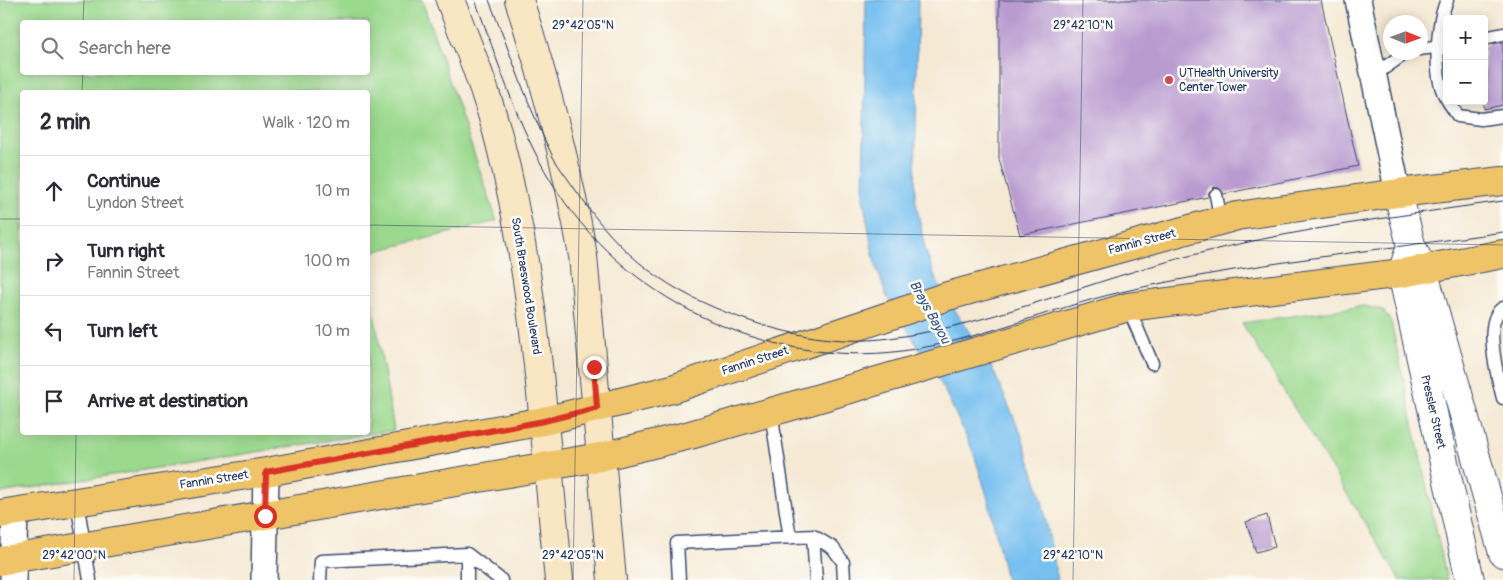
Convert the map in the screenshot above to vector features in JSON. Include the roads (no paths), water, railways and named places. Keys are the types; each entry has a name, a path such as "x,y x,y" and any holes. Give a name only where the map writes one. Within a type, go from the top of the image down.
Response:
{"main road":[{"name":"South Braeswood Boulevard","path":"450,0 498,137 514,206 531,300 559,580"},
{"path":"519,0 540,66 576,216 592,343 600,457 612,580"},
{"path":"1458,186 1503,175"},
{"name":"Fannin Street","path":"7,512 266,472 544,421 597,408 672,389 948,296 1024,275 1219,208 1237,216 1398,192 1503,181"},
{"path":"9,566 84,546 600,457 771,412 1054,327 1128,307 1412,271 1503,254"}],"street":[{"name":"Pressler Street","path":"1358,0 1410,246 1412,271 1454,508 1470,580"},
{"path":"1412,271 1489,500 1503,553"},
{"path":"264,580 266,472"},
{"path":"1454,508 1489,500"},
{"path":"7,512 9,566"}],"lane":[{"path":"1443,93 1442,46 1447,0"},
{"path":"1488,37 1503,34"},
{"path":"1428,48 1442,46"},
{"path":"1374,75 1396,60"},
{"path":"1451,105 1458,116 1481,119 1503,116"},
{"path":"1128,307 1152,363"},
{"path":"1503,308 1497,312 1493,322 1503,398"},
{"path":"771,412 790,538"},
{"path":"76,502 90,580"},
{"path":"813,536 816,580"},
{"path":"679,580 677,543 813,536 834,548 843,562 844,580"},
{"path":"467,554 467,580"},
{"path":"320,580 322,562 467,554 501,580"}],"water":[{"name":"Brays Bayou","path":"866,0 918,0 915,197 925,249 936,280 993,370 1021,434 1041,496 1058,580 1006,580 989,502 973,451 943,387 886,295 874,260 863,198"}],"tram line":[{"path":"475,0 528,138 551,181 581,223 616,259 657,291 702,317 750,336 800,348 851,354 902,351 958,340 1094,299 1168,282 1263,265 1503,232"},
{"path":"489,0 527,99 553,157 594,215 611,235 648,270 691,296 741,318 796,334 833,339 871,340 925,332 996,315 1135,271 1211,250 1335,226 1503,201"}],"place":[{"name":"UTHealth University Center Tower","path":"1169,80"}]}
